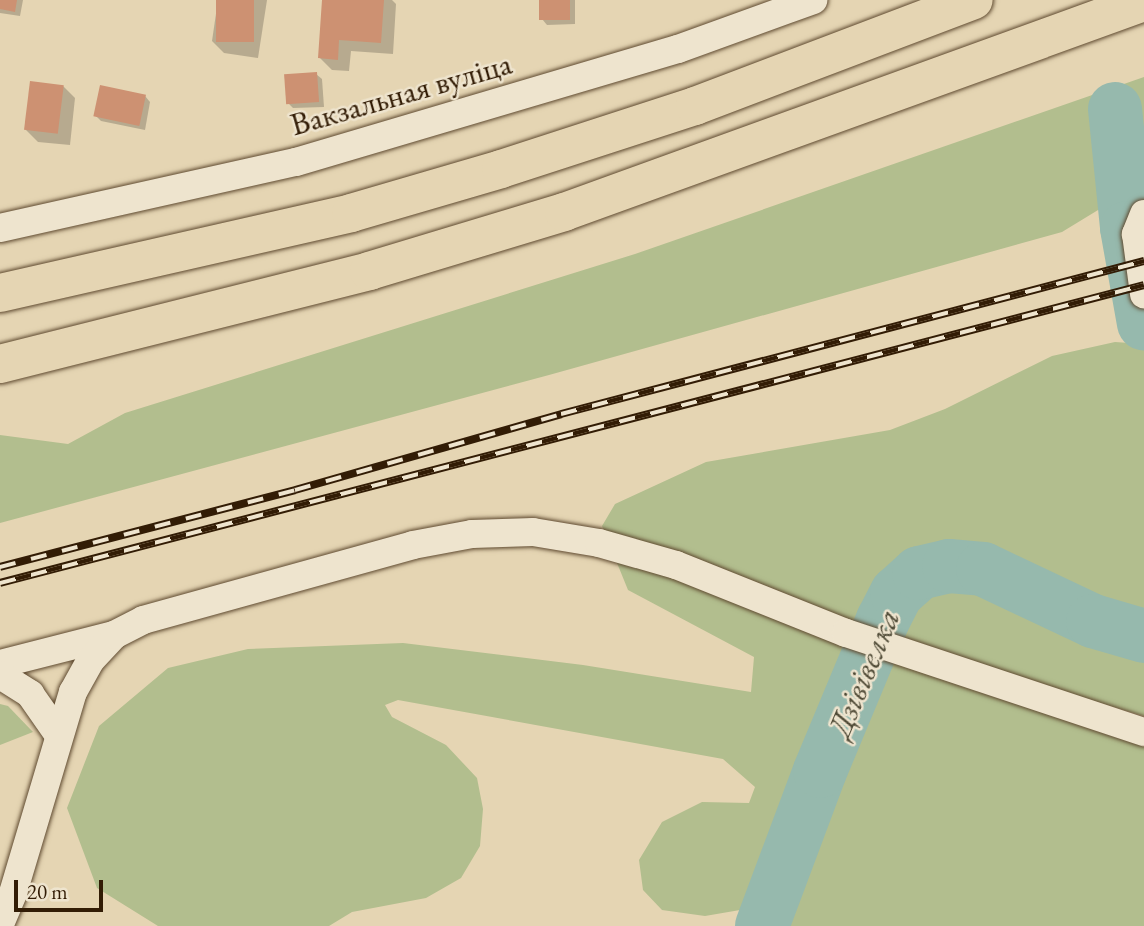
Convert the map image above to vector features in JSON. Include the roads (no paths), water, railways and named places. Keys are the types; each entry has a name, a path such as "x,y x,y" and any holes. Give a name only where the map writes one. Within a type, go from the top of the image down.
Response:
{"highway":[{"path":"0,293 351,213 500,169 695,106 974,0"},
{"path":"0,364 369,271 564,212 1144,2"}],"street":[{"name":"Вакзальная вуліца","path":"0,228 296,162 678,50 813,0"},
{"path":"1144,214 1136,234 1136,246 1144,294"},
{"path":"0,664 114,635 144,620 413,545 472,534 533,532 599,543 676,565 846,633 1144,732"},
{"path":"0,924 49,776 58,734 74,692 90,661 114,635"},
{"path":"0,675 30,694 58,734"}],"waterway":[{"name":"Дзівівелка","path":"1115,109 1127,228 1144,323"},
{"name":"Дзівівелка","path":"762,926 820,771 883,620 897,593 919,573 949,566 983,569 1093,621 1144,636"}],"railway":[{"path":"0,567 295,490 561,414 1144,261"},
{"path":"0,583 1144,285"}]}
